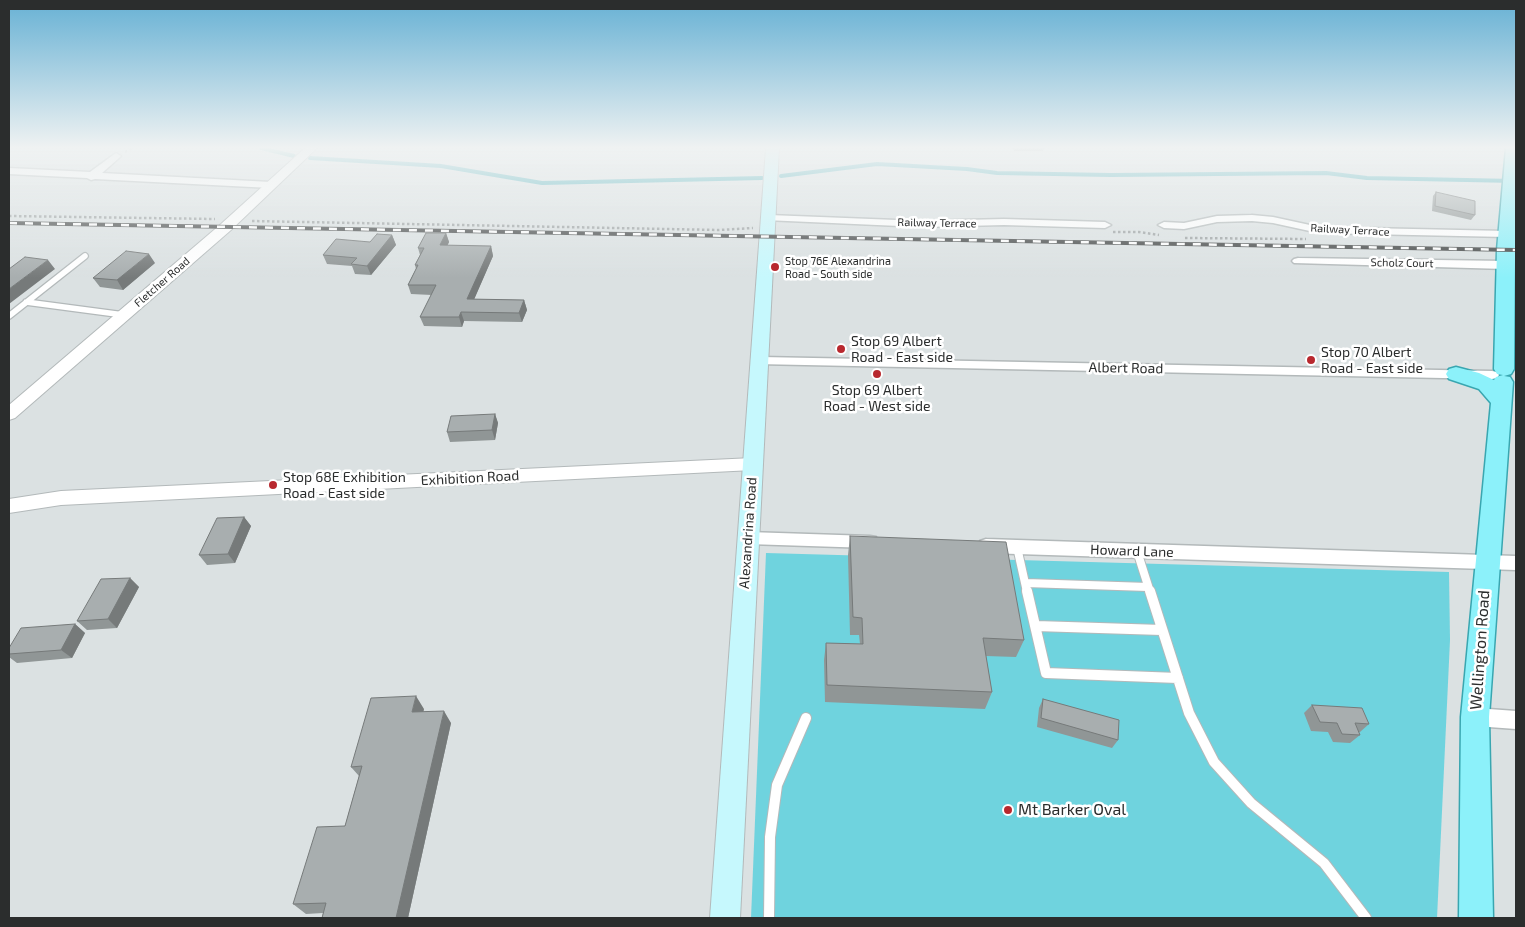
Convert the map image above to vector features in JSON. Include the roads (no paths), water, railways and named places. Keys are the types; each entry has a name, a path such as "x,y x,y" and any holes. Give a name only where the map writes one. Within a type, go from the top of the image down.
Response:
{"main road":[{"name":"Alexandrina Road","path":"724,918 771,191"},
{"name":"Wellington Road","path":"1476,918 1475,717 1487,562 1507,376 1506,265 1510,230 1511,191"},
{"path":"1456,374 1486,384 1507,376"}],"street":[{"name":"Fletcher Road","path":"9,414 264,191"},
{"name":"Railway Terrace","path":"1164,225 1184,226 1235,218 1273,220 1319,230 1510,230"},
{"name":"Railway Terrace","path":"769,222 846,220 922,224 1004,222 1107,228"},
{"name":"Scholz Court","path":"1298,261 1506,265"},
{"name":"Albert Road","path":"761,361 1507,376"},
{"name":"Exhibition Road","path":"9,506 61,498 753,464"},
{"path":"748,538 889,543"},
{"name":"Howard Lane","path":"968,545 1516,563"},
{"path":"1475,717 1516,720"}],"lane":[{"path":"9,316 85,256"},
{"path":"26,302 124,315"},
{"path":"1017,547 1046,674 1178,678"},
{"path":"1137,551 1189,713 1214,762 1252,803 1324,863 1366,918"},
{"path":"1026,583 1148,587"},
{"path":"1036,626 1162,630"},
{"path":"769,918 770,837 777,785 806,718"}],"railway":[{"path":"9,223 1516,250"}],"place":[{"name":"Stop 76E Alexandrina Road - South side","path":"775,267"},
{"name":"Stop 69 Albert Road - East side","path":"841,349"},
{"name":"Stop 70 Albert Road - East side","path":"1311,360"},
{"name":"Stop 69 Albert Road - West side","path":"877,374"},
{"name":"Stop 68E Exhibition Road - East side","path":"273,485"},
{"name":"Mt Barker Oval","path":"1008,810"}]}
